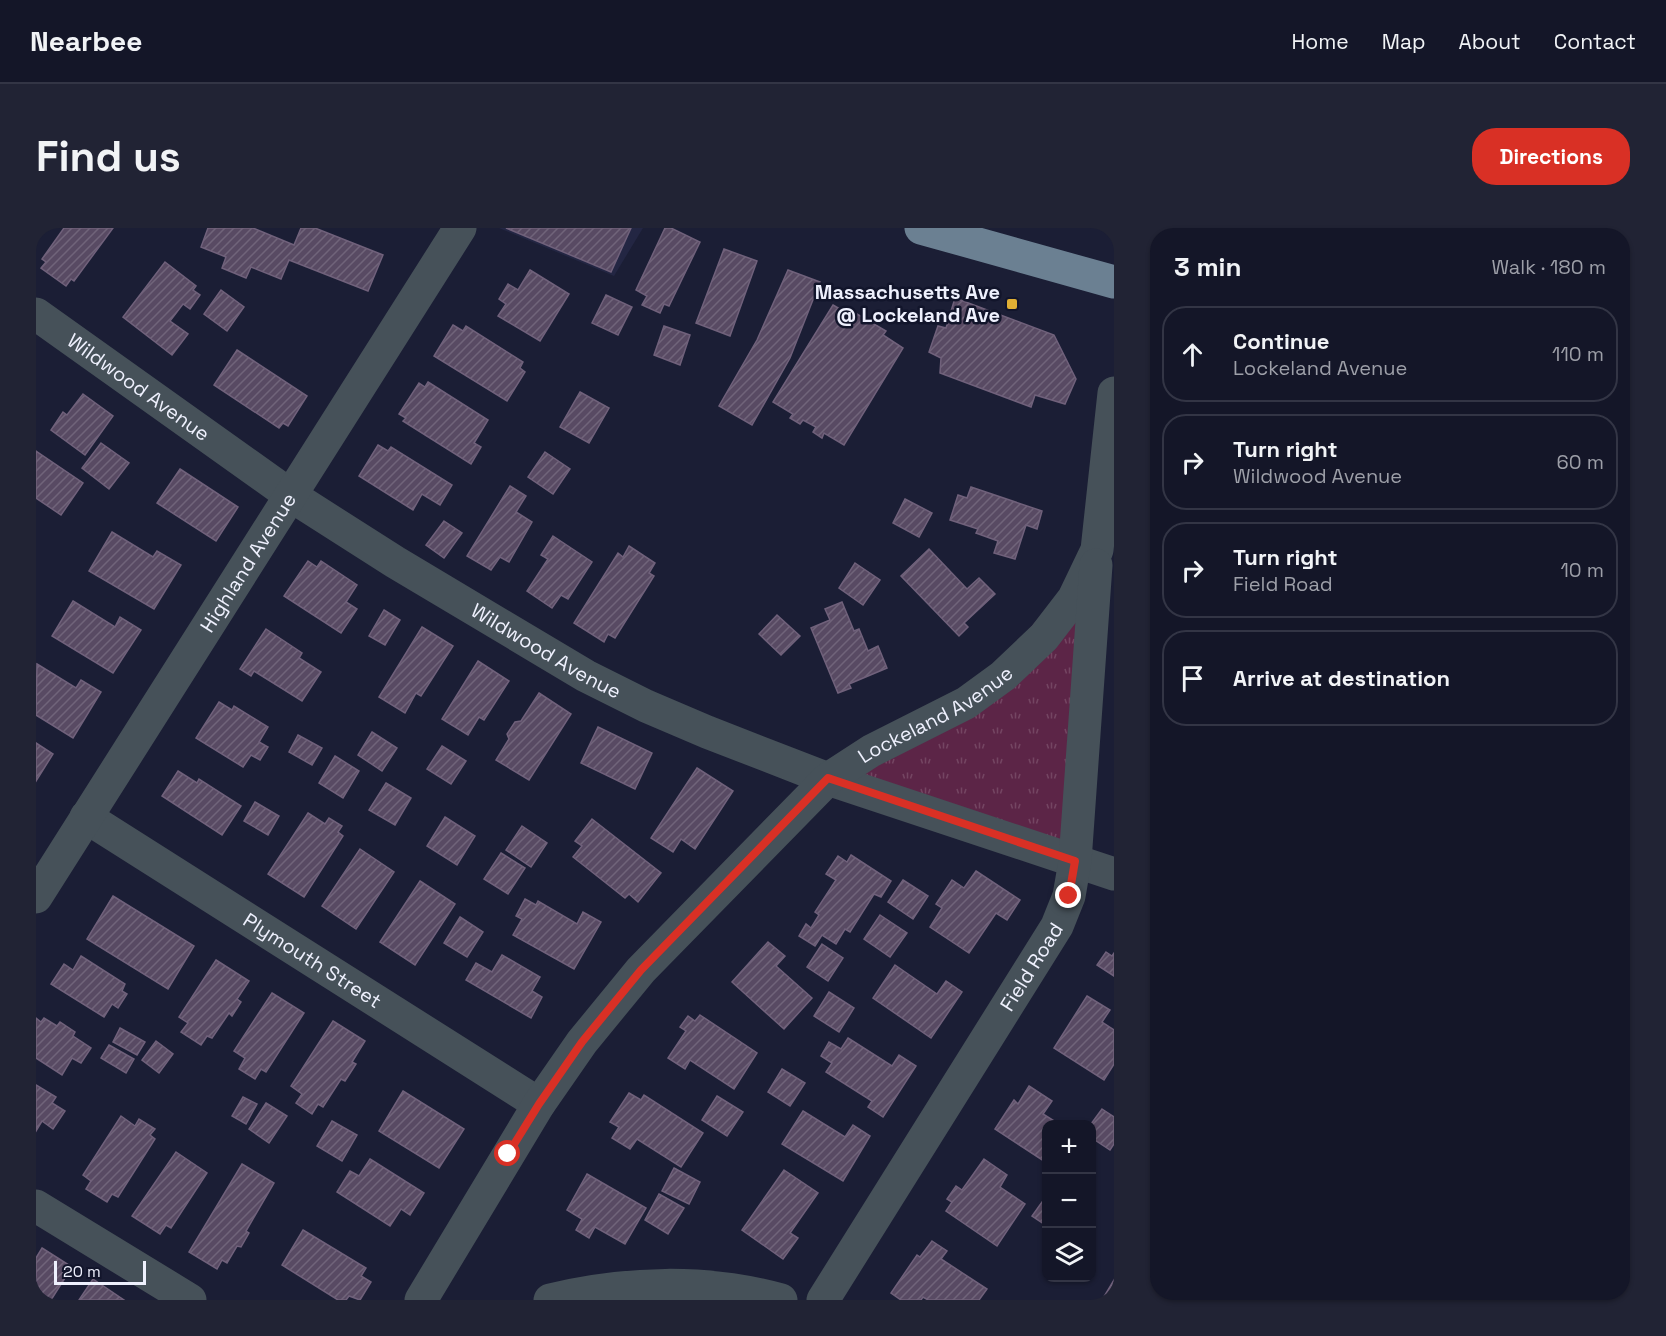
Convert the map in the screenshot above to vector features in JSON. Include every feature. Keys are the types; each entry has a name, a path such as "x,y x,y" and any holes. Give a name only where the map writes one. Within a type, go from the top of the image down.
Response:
{"main road":[{"path":"921,228 1114,282"}],"street":[{"name":"Highland Avenue","path":"36,897 460,228"},
{"name":"Wildwood Avenue","path":"39,323 290,495 395,562 586,676 646,706 698,728 828,778 1114,874"},
{"name":"Lockeland Avenue","path":"421,1300 539,1104 582,1042 641,970 828,778 871,751 966,703 1003,676 1044,638 1074,598 1097,550 1114,393"},
{"name":"Field Road","path":"823,1300 1057,926 1069,896 1075,861 1097,550"},
{"name":"Plymouth Street","path":"86,817 539,1104"},
{"path":"36,1206 190,1300"},
{"path":"550,1300 574,1294 638,1286 695,1286 759,1294 781,1300"}],"shaded area":[{"path":"499,228 643,228 614,276"}],"green space":[{"path":"1097,550 1075,861 828,779 966,703"}],"building":[{"path":"64,228 113,228 74,281 71,279 66,286 41,268 46,262 42,259"},
{"path":"208,228 253,228 294,245 301,228 315,228 383,255 368,291 289,260 281,279 251,267 246,278 222,268 226,257 201,247"},
{"path":"506,228 631,228 611,272"},
{"path":"665,228 671,228 700,242 669,306 664,304 660,313 642,305 647,296 636,290"},
{"path":"724,249 757,261 730,336 696,323"},
{"path":"165,262 196,286 193,290 200,295 190,309 183,304 170,321 188,334 172,355 123,317"},
{"path":"530,270 569,294 540,341 498,316 506,304 499,299 508,284 518,290"},
{"path":"788,270 820,282 790,358 752,425 719,406 757,340"},
{"path":"221,290 244,307 227,331 204,314"},
{"path":"606,295 632,307 618,335 592,323"},
{"path":"955,298 1054,335 1076,379 1065,404 1035,395 1031,407 940,373 941,358 929,352 938,326 946,328"},
{"path":"833,305 850,315 852,311 886,331 883,335 903,348 844,445 824,433 822,438 813,432 816,427 803,420 800,424 790,418 793,414 773,402"},
{"path":"453,325 463,331 466,326 523,362 520,368 525,372 507,401 434,356"},
{"path":"664,326 690,335 680,365 654,355"},
{"path":"237,350 307,396 288,426 283,423 279,428 214,385"},
{"path":"428,382 488,420 474,443 481,447 471,464 403,421 406,418 399,414 419,383 425,387"},
{"path":"580,392 609,408 589,443 560,427"},
{"path":"83,394 113,416 85,455 51,430 63,412 67,415"},
{"path":"101,443 129,463 109,489 82,468"},
{"path":"378,445 388,451 391,447 452,485 440,505 422,494 413,510 359,476"},
{"path":"36,451 83,483 61,515 36,498"},
{"path":"545,452 570,469 553,494 528,477"},
{"path":"180,469 238,507 216,541 157,503"},
{"path":"510,486 526,496 516,512 532,522 509,562 500,557 491,570 467,556"},
{"path":"971,487 1042,511 1037,529 1026,525 1015,559 994,553 998,541 976,533 978,529 950,520 958,495 967,498"},
{"path":"905,499 932,513 919,537 893,523"},
{"path":"444,521 462,533 444,558 426,545"},
{"path":"112,532 153,557 157,551 181,565 154,609 89,571"},
{"path":"553,536 592,562 568,599 561,595 552,608 527,591 548,559 541,555"},
{"path":"629,546 655,563 649,573 654,576 615,638 608,634 604,642 574,623 618,553 623,557"},
{"path":"929,549 967,589 979,578 995,594 964,623 968,627 959,636 901,576"},
{"path":"308,561 317,567 321,561 357,585 346,602 357,609 341,633 284,596"},
{"path":"855,563 880,580 863,605 839,588"},
{"path":"73,601 115,627 120,617 141,630 113,673 52,636"},
{"path":"842,602 854,631 859,629 868,651 878,646 887,668 849,684 851,688 838,693 811,628 830,620 825,609"},
{"path":"384,610 400,620 385,645 369,636"},
{"path":"777,615 800,636 781,655 759,634"},
{"path":"422,627 453,646 421,696 416,693 405,713 379,697"},
{"path":"266,629 302,653 299,658 321,672 302,701 254,671 251,676 240,669"},
{"path":"478,661 509,681 484,720 479,717 468,735 442,719"},
{"path":"37,664 76,688 81,680 101,692 73,738 36,715"},
{"path":"539,693 571,714 529,780 496,760 509,739 507,734 515,722 521,721"},
{"path":"219,702 232,710 234,706 268,727 259,742 268,747 260,760 251,755 243,767 196,738"},
{"path":"598,727 652,753 635,789 581,763"},
{"path":"372,732 397,748 382,771 358,755"},
{"path":"298,735 322,748 312,765 289,752"},
{"path":"36,743 53,754 36,781"},
{"path":"442,746 466,761 451,784 427,769"},
{"path":"335,756 359,771 343,798 319,783"},
{"path":"697,768 733,791 695,849 681,839 673,852 651,838"},
{"path":"178,771 197,783 199,779 241,806 222,835 162,796"},
{"path":"386,783 411,798 395,825 369,810"},
{"path":"255,802 279,816 268,835 244,821"},
{"path":"308,813 325,824 329,818 342,826 338,832 343,836 304,897 268,874"},
{"path":"445,817 475,836 457,865 427,846"},
{"path":"592,819 661,873 638,902 629,894 625,898 573,857 582,846 575,841"},
{"path":"522,826 547,843 531,867 506,850"},
{"path":"360,849 394,872 356,929 322,906"},
{"path":"501,853 525,868 508,894 484,879"},
{"path":"851,855 891,881 881,897 874,894 850,932 845,929 836,944 822,935 815,946 799,936 806,924 811,928 819,915 815,912 836,880 826,874 838,856 847,862"},
{"path":"976,871 1020,900 1007,920 996,913 969,953 930,927 942,908 936,904 952,880 964,888"},
{"path":"903,880 928,896 913,919 888,902"},
{"path":"420,881 455,904 415,965 380,942"},
{"path":"113,896 194,946 168,989 87,939"},
{"path":"525,899 536,905 538,901 577,924 583,912 601,922 574,969 513,935 522,919 516,916"},
{"path":"880,915 907,933 890,957 864,939"},
{"path":"460,917 483,932 467,957 444,943"},
{"path":"768,942 785,956 776,966 812,998 784,1029 732,982"},
{"path":"822,944 843,958 828,981 807,967"},
{"path":"1106,952 1112,956 1114,953 1114,976 1097,965"},
{"path":"502,955 540,977 532,991 542,997 531,1018 466,980 476,963 492,972"},
{"path":"81,956 125,984 122,991 127,994 118,1008 112,1004 104,1017 51,984 64,964 73,970"},
{"path":"216,960 249,981 237,999 241,1002 232,1016 229,1013 212,1038 207,1036 201,1045 181,1032 188,1023 179,1017"},
{"path":"895,965 937,994 946,981 962,992 931,1038 873,998"},
{"path":"829,992 854,1008 839,1032 814,1016"},
{"path":"272,993 304,1013 266,1072 261,1069 255,1079 239,1069 245,1058 234,1051"},
{"path":"1087,996 1110,1010 1102,1022 1114,1030 1114,1064 1104,1080 1054,1048"},
{"path":"700,1015 757,1053 734,1089 690,1060 685,1069 668,1058 686,1031 680,1027 688,1016 695,1021"},
{"path":"36,1018 41,1022 44,1018 57,1026 60,1022 75,1032 73,1036 91,1048 81,1063 72,1058 62,1075 36,1058"},
{"path":"333,1021 365,1041 352,1062 356,1064 345,1081 341,1079 323,1107 318,1104 312,1114 296,1103 302,1094 291,1086"},
{"path":"120,1028 145,1042 137,1055 113,1042"},
{"path":"848,1038 892,1066 899,1055 916,1066 883,1117 868,1107 872,1101 826,1072 832,1063 821,1056 829,1042 841,1049"},
{"path":"156,1041 173,1054 159,1073 142,1060"},
{"path":"109,1045 134,1059 126,1073 101,1058"},
{"path":"782,1069 805,1083 790,1106 768,1092"},
{"path":"36,1085 56,1097 52,1103 65,1111 53,1129 42,1121 36,1131"},
{"path":"1029,1086 1052,1101 1043,1114 1053,1120 1042,1120 1042,1160 995,1129 1014,1100 1018,1104"},
{"path":"403,1091 464,1129 439,1168 379,1131"},
{"path":"629,1093 641,1100 644,1095 703,1133 681,1167 637,1139 630,1149 612,1138 619,1127 610,1122"},
{"path":"717,1096 743,1112 727,1136 702,1120"},
{"path":"243,1097 257,1104 246,1124 232,1116"},
{"path":"266,1103 287,1116 269,1143 249,1129"},
{"path":"1102,1109 1114,1117 1114,1144 1110,1150 1096,1141 1096,1120 1094,1120"},
{"path":"803,1111 845,1137 853,1125 870,1136 843,1181 782,1144"},
{"path":"121,1116 135,1126 139,1119 155,1129 150,1135 155,1139 118,1197 112,1194 107,1202 86,1189 91,1181 83,1175"},
{"path":"332,1121 357,1135 342,1161 317,1146"},
{"path":"176,1152 207,1173 171,1228 166,1225 160,1234 132,1216"},
{"path":"370,1159 424,1193 410,1215 401,1209 390,1226 337,1192 350,1171 359,1176"},
{"path":"984,1159 1007,1175 1000,1187 1025,1204 997,1246 946,1211 952,1202 947,1199 956,1186 962,1190"},
{"path":"242,1164 274,1183 246,1231 249,1233 241,1247 237,1246 227,1263 222,1260 217,1269 189,1252"},
{"path":"674,1168 700,1182 689,1204 662,1191"},
{"path":"784,1170 818,1193 790,1233 798,1238 783,1259 742,1230"},
{"path":"587,1174 646,1208 625,1244 595,1227 589,1238 576,1230 582,1219 567,1210"},
{"path":"659,1194 684,1208 668,1234 645,1220"},
{"path":"1042,1202 1042,1223 1032,1216"},
{"path":"303,1230 366,1268 361,1276 371,1282 360,1300 349,1296 346,1300 338,1300 282,1265"},
{"path":"932,1241 947,1251 941,1259 987,1289 979,1300 928,1300 923,1297 921,1300 901,1300 891,1293 917,1255 920,1257"},
{"path":"42,1248 72,1267 51,1300 36,1300 36,1258"},
{"path":"93,1279 124,1300 79,1300"},
{"path":"1114,1280 1114,1300 1102,1300"}],"place":[{"name":"Massachusetts Ave @ Lockeland Ave","path":"1012,304"}],"route":[{"path":"508,1154 582,1042 641,970 828,778 1075,861 1069,896"}]}
